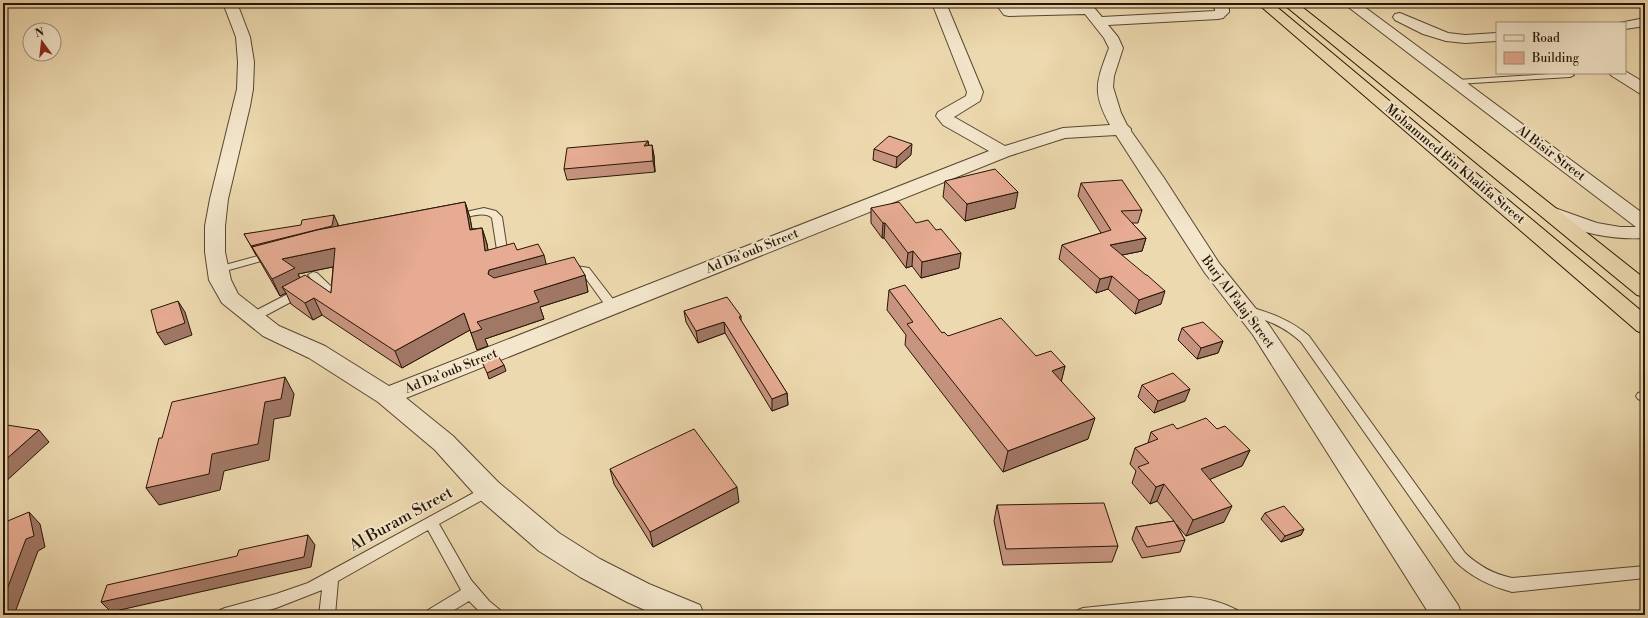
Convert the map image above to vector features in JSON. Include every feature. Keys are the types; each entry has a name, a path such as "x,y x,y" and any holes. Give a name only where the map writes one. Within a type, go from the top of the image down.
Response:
{"highway":[{"name":"Mohammed Bin Khalifa Street","path":"1264,3 1645,326"},
{"name":"Mohammed Bin Khalifa Street","path":"1289,3 1645,290"}],"street":[{"path":"230,3 243,37 246,62 244,95 237,130 219,199 215,226 215,252 220,280 230,298 271,331 317,352 387,396 444,443 488,490 549,542 584,564 638,593 689,615"},
{"path":"939,3 975,92 974,98 944,116 949,121 1003,152"},
{"path":"1005,8 1218,15 1222,12 1222,9 1217,3"},
{"name":"Al Bisir Street","path":"1350,3 1645,224"},
{"name":"Burj Al Falaj Street","path":"1090,11 1111,37 1116,48 1107,69 1104,81 1110,108 1191,237 1213,270 1247,310 1447,615"},
{"path":"1400,17 1447,37 1469,39 1496,38"},
{"path":"1626,25 1645,22"},
{"path":"1619,74 1641,84"},
{"name":"Ad Da'oub Street","path":"387,396 1003,152 1064,133 1123,129"},
{"path":"1548,212 1586,226 1636,233"},
{"path":"1614,264 1611,256 1611,249 1619,238 1636,233"}],"lane":[{"path":"1457,82 1570,75"},
{"path":"441,220 484,211 493,213 497,217 502,250"},
{"path":"218,270 284,252"},
{"path":"556,274 576,269 585,270 612,306"},
{"path":"253,317 316,278 335,296"},
{"path":"1247,310 1278,320 1298,332 1305,339 1460,557 1481,574 1502,583 1512,585 1644,574"},
{"name":"Al Buram Street","path":"225,615 295,595 331,579 488,490"},
{"path":"431,522 471,592 480,604 495,615"},
{"path":"327,615 331,579"},
{"path":"433,615 471,592"},
{"path":"1083,615 1190,604 1205,604 1220,608 1232,615"}],"building":[{"path":"889,136 912,144 897,157 874,149"},
{"path":"648,141 644,146 652,145 653,161 564,169 567,148"},
{"path":"995,169 1018,192 967,204 945,181"},
{"path":"1122,180 1142,210 1121,211 1146,238 1110,245 1165,291 1139,300 1112,276 1100,279 1062,245 1111,230 1081,183"},
{"path":"465,202 470,230 482,228 485,251 514,243 517,250 538,244 544,255 489,270 488,274 494,278 574,257 585,275 534,291 539,302 477,322 482,329 471,333 464,313 395,351 314,298 305,303 282,287 305,275 331,293 335,248 282,259 295,268 272,279 252,247 317,230"},
{"path":"899,202 916,223 928,220 936,230 941,229 961,253 922,262 913,251 908,253 885,223 883,223 871,208"},
{"path":"334,215 332,226 251,246 244,234 301,225 302,220"},
{"path":"905,285 942,333 944,332 948,336 1001,318 1036,356 1051,351 1065,366 1052,371 1095,418 1008,451 907,324 913,322 889,290"},
{"path":"727,297 741,316 739,317 787,393 772,399 724,322 696,331 684,311"},
{"path":"178,301 185,323 157,333 151,310"},
{"path":"1203,322 1223,341 1201,348 1182,328"},
{"path":"498,356 504,365 487,373 482,362"},
{"path":"1173,373 1190,389 1158,401 1142,385"},
{"path":"285,377 281,399 265,402 258,444 212,454 209,474 146,488 159,438 162,438 172,402"},
{"path":"1206,418 1217,429 1225,426 1250,450 1201,469 1232,506 1193,520 1164,484 1156,487 1138,467 1149,463 1135,448 1158,439 1151,432 1173,424 1177,429"},
{"path":"7,425 39,430 3,462 3,429"},
{"path":"694,429 737,487 650,532 610,469"},
{"path":"1104,503 1118,546 1006,549 997,505"},
{"path":"1284,506 1304,529 1285,536 1265,513"},
{"path":"29,512 34,536 26,539 3,600 3,523"},
{"path":"1174,521 1185,540 1147,547 1136,527"},
{"path":"308,535 304,557 101,602 107,585 237,556 239,550"}]}
